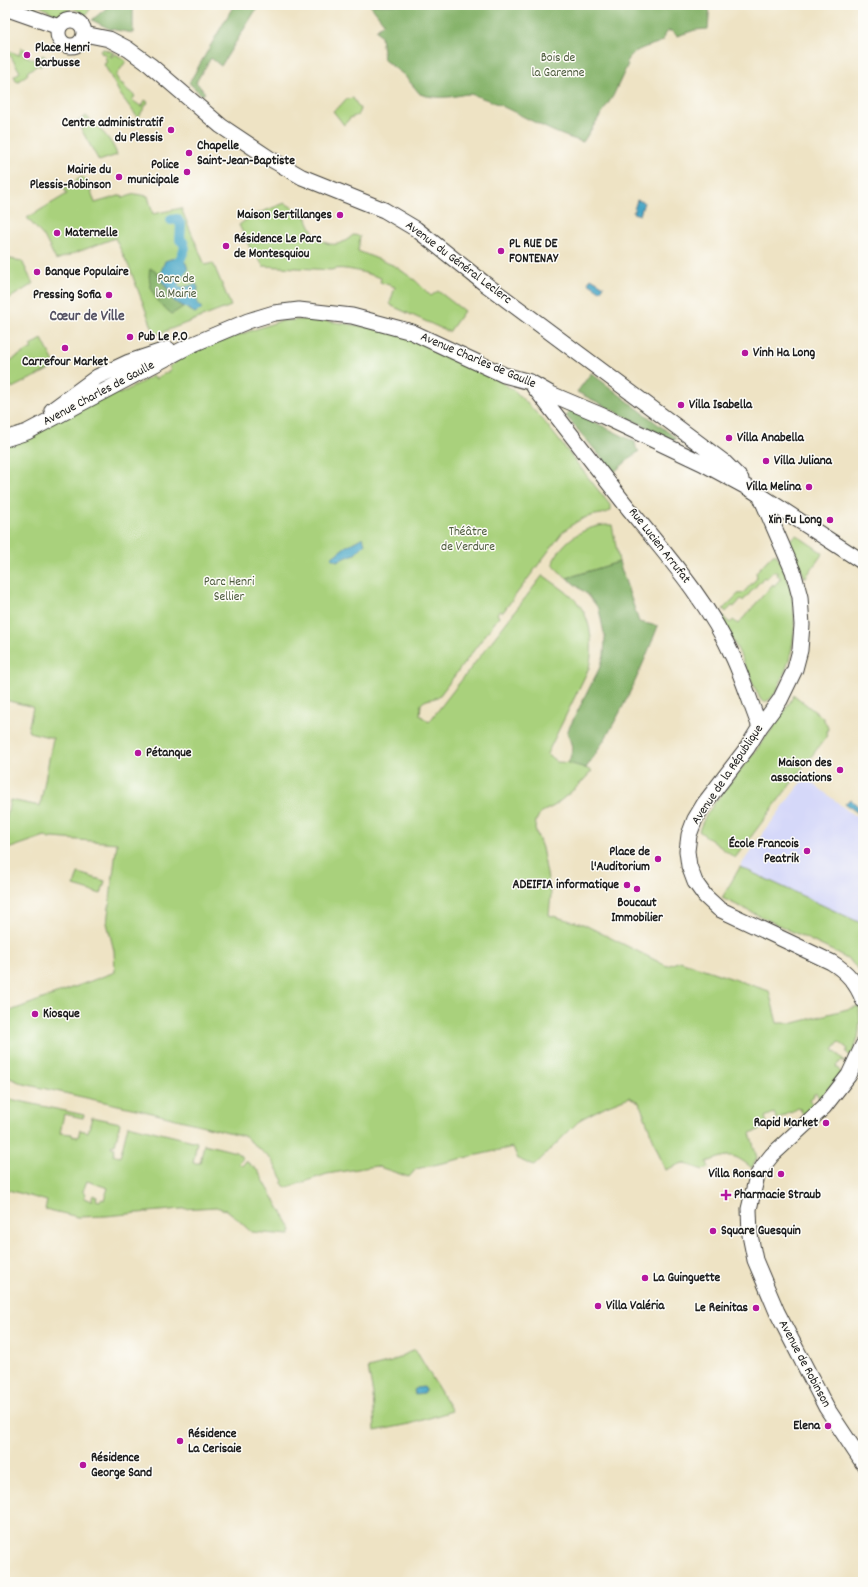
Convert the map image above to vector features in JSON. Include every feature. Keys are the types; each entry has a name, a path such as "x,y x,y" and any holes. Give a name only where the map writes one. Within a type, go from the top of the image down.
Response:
{"street":[{"name":"Avenue du Général Leclerc","path":"5,8 59,27 58,35 66,44 77,44 84,34 109,39 128,49 150,65 221,126 296,173 384,210 416,229 484,283 724,462 756,493"},
{"name":"Avenue Charles de Gaulle","path":"191,345 177,346 155,353 129,362 97,377 44,416 5,439 27,432 191,345 274,313 299,310 352,316 412,332 504,375 530,382 551,394 603,416 702,463 756,493"},
{"path":"467,350 482,365"},
{"name":"Rue Lucien Arrufat","path":"530,382 684,576 718,630 734,659 760,727"},
{"path":"756,493 863,562"},
{"name":"Avenue de la République","path":"756,493 792,571 800,597 802,625 800,650 795,669 780,700 695,819 689,835 687,851 689,866 695,882 705,896 719,908 844,969 855,982 863,1000"},
{"path":"841,548 863,570"},
{"name":"Avenue de Robinson","path":"863,1045 848,1075 824,1107 764,1164 757,1176 749,1209 750,1235 755,1260 777,1312 826,1407 863,1462"}],"shaded area":[{"name":"École Francois Peatrik","path":"805,777 862,822 863,821 863,924 740,867"}],"green space":[{"path":"13,5 31,5 50,17"},
{"path":"38,5 62,5 73,12 58,16"},
{"path":"67,5 93,5 86,15"},
{"path":"110,5 133,5 133,33 110,29 92,20"},
{"path":"234,5 259,5 221,66 211,58 196,82 205,93 202,95 189,83"},
{"name":"Bois de la Garenne","path":"370,5 710,5 708,29 695,30 677,36 672,31 668,31 664,35 663,41 642,48 629,57 626,62 628,64 613,96 583,142 555,132 502,106 474,95 467,94 451,97 438,97 420,94 404,75 384,60 381,36 376,30 384,23"},
{"path":"21,48 25,49 23,55 40,62 42,55 45,56 40,67 38,65 27,72 28,74 17,82 14,76 20,72 10,55 5,58 5,49 19,55"},
{"path":"104,49 114,53 110,56 111,57 116,54 126,61 116,76 120,83 125,85 124,87 135,96 132,100 142,107 145,100 148,102 138,118 120,94 104,64 107,62 105,57 107,55 104,53 102,54 100,50"},
{"path":"353,98 360,109 358,115 350,118 344,125 333,111 346,99"},
{"path":"86,116 109,139 117,155 99,161 77,122"},
{"name":"Parc de la Mairie","path":"82,177 88,182 95,203 122,195 123,198 135,194 148,196 153,214 181,208 205,265 213,263 231,306 155,335 130,269 115,238 56,260 45,238 27,218 67,194 64,188"},
{"path":"285,203 306,216 313,231 324,242 337,244 345,241 353,235 360,236 358,251 395,266 416,281 431,296 438,291 464,311 449,332 392,306 390,303 395,287 380,282 381,278 370,274 342,269 331,270 263,266 257,256 252,252 239,225 251,216"},
{"path":"5,258 22,261 33,284 5,301"},
{"path":"150,268 161,279 172,298 183,307 172,314 157,300 151,288 149,275"},
{"name":"Parc Henri Sellier","path":"313,319 368,327 416,338 493,376 516,392 543,420 610,505 610,511 579,520 562,533 503,612 499,611 497,614 499,617 440,695 438,697 426,700 421,704 420,715 429,722 543,575 566,592 579,605 588,622 590,631 591,659 589,668 547,754 557,762 573,763 592,771 578,786 554,806 540,813 536,821 535,829 542,848 551,895 549,915 583,924 667,966 680,961 769,991 777,1023 794,1023 859,1006 859,1032 854,1050 850,1056 846,1052 848,1049 839,1042 833,1050 847,1064 842,1060 836,1066 841,1073 820,1099 816,1093 813,1095 814,1096 810,1099 814,1106 804,1116 799,1107 791,1113 790,1112 777,1119 774,1113 765,1117 768,1127 750,1133 757,1158 752,1168 740,1159 726,1156 707,1162 709,1168 703,1170 683,1163 665,1170 639,1102 629,1097 606,1106 581,1119 534,1166 518,1159 513,1147 416,1169 409,1177 376,1166 327,1174 286,1188 282,1183 284,1181 271,1159 244,1136 136,1109 24,1084 5,1076 5,1013 115,972 114,951 107,923 117,843 53,838 49,839 45,836 5,850 5,825 10,800 40,806 53,738 29,732 28,730 33,707 5,700 5,444 115,390 120,394 153,376 155,379 171,370 169,367 185,355 206,346 280,321"},
{"path":"42,339 53,360 54,367 12,388 10,384 5,387 5,369 8,367 6,363 32,348 30,346"},
{"path":"591,373 676,438 674,441 577,392"},
{"path":"570,410 635,442 636,448 639,451 614,472 566,416"},
{"path":"612,525 619,562 567,578 555,567 554,559 563,547 575,536 596,526"},
{"path":"796,535 823,553 805,578 789,541"},
{"path":"773,554 776,554 784,569 789,584 793,601 794,634 787,666 780,684 773,696 764,702 760,699 738,650 723,622 722,616 730,623 733,620 738,624 773,584 774,586 781,578 777,575 778,573 773,571 766,579 764,577 743,601 741,599 734,607 732,606 726,612 723,609 738,594 743,593 757,578 756,572"},
{"path":"619,562 639,622 658,626 643,663 617,717 586,768 568,763 572,748 567,732 601,665 604,655 605,638 599,609 588,595 567,578"},
{"path":"794,695 823,718 828,728 826,737 735,858 699,831 701,825 711,808 771,731"},
{"path":"740,867 863,924 863,974 850,961 837,953 722,898"},
{"path":"78,873 105,881 101,894 74,886"},
{"path":"5,1098 84,1115 83,1118 64,1114 60,1133 72,1134 72,1136 78,1137 80,1130 88,1132 92,1117 120,1123 115,1145 112,1145 111,1147 115,1148 113,1155 120,1157 128,1125 197,1142 193,1163 200,1163 204,1144 236,1152 243,1158 239,1163 242,1166 246,1161 258,1171 292,1230 290,1235 251,1232 232,1214 216,1207 78,1217 45,1209 47,1201 5,1189","holes":["87,1181 108,1188 104,1200 96,1200 97,1197 93,1195 91,1201 84,1198 85,1194 83,1191"]},
{"path":"415,1349 452,1411 410,1424 375,1431 373,1394 368,1368 391,1362"}],"water":[{"path":"637,200 644,202 640,215 633,213"},
{"path":"176,257 186,263 188,270 179,280 178,285 181,288 196,284 198,288 197,299 198,304 202,309 195,313 174,301 168,289 159,277 165,261"},
{"path":"591,278 604,286 600,291 588,283"},
{"path":"363,537 365,544 355,554 337,561 331,558 345,547"},
{"path":"850,799 858,806 857,808 863,813 863,816 845,804"},
{"path":"423,1387 426,1391 424,1393 415,1394 414,1390"}],"waterway":[{"path":"171,220 177,219 181,225 180,240 183,242 185,248 180,260"}],"place":[{"name":"Place Henri Barbusse","path":"27,55"},
{"name":"Centre administratif du Plessis","path":"171,130"},
{"name":"Chapelle Saint-Jean-Baptiste","path":"189,153"},
{"name":"Police municipale","path":"187,172"},
{"name":"Mairie du Plessis-Robinson","path":"119,177"},
{"name":"Maison Sertillanges","path":"340,215"},
{"name":"Maternelle","path":"57,233"},
{"name":"Résidence Le Parc de Montesquiou","path":"226,246"},
{"name":"PL RUE DE FONTENAY","path":"501,251"},
{"name":"Banque Populaire","path":"37,272"},
{"name":"Pressing Sofia","path":"109,295"},
{"name":"Pub Le P.O","path":"130,337"},
{"name":"Carrefour Market","path":"65,348"},
{"name":"Vinh Ha Long","path":"745,353"},
{"name":"Villa Isabella","path":"681,405"},
{"name":"Villa Anabella","path":"729,438"},
{"name":"Villa Juliana","path":"766,461"},
{"name":"Villa Melina","path":"809,487"},
{"name":"Xin Fu Long","path":"830,520"},
{"name":"Pétanque","path":"138,753"},
{"name":"Maison des associations","path":"840,770"},
{"name":"École Francois Peatrik","path":"807,851"},
{"name":"Place de l'Auditorium","path":"658,859"},
{"name":"ADEIFIA informatique","path":"627,885"},
{"name":"Boucaut Immobilier","path":"637,889"},
{"name":"Kiosque","path":"35,1014"},
{"name":"Rapid Market","path":"826,1123"},
{"name":"Villa Ronsard","path":"781,1174"},
{"name":"Pharmacie Straub","path":"726,1195"},
{"name":"Square Guesquin","path":"713,1231"},
{"name":"La Guinguette","path":"645,1278"},
{"name":"Villa Valéria","path":"598,1306"},
{"name":"Le Reinitas","path":"756,1308"},
{"name":"Elena","path":"828,1426"},
{"name":"Résidence La Cerisaie","path":"180,1441"},
{"name":"Résidence George Sand","path":"83,1465"}],"district":[{"name":"Cœur de Ville","path":"87,317"}],"park label":[{"name":"Théâtre de Verdure","path":"468,540"}]}
